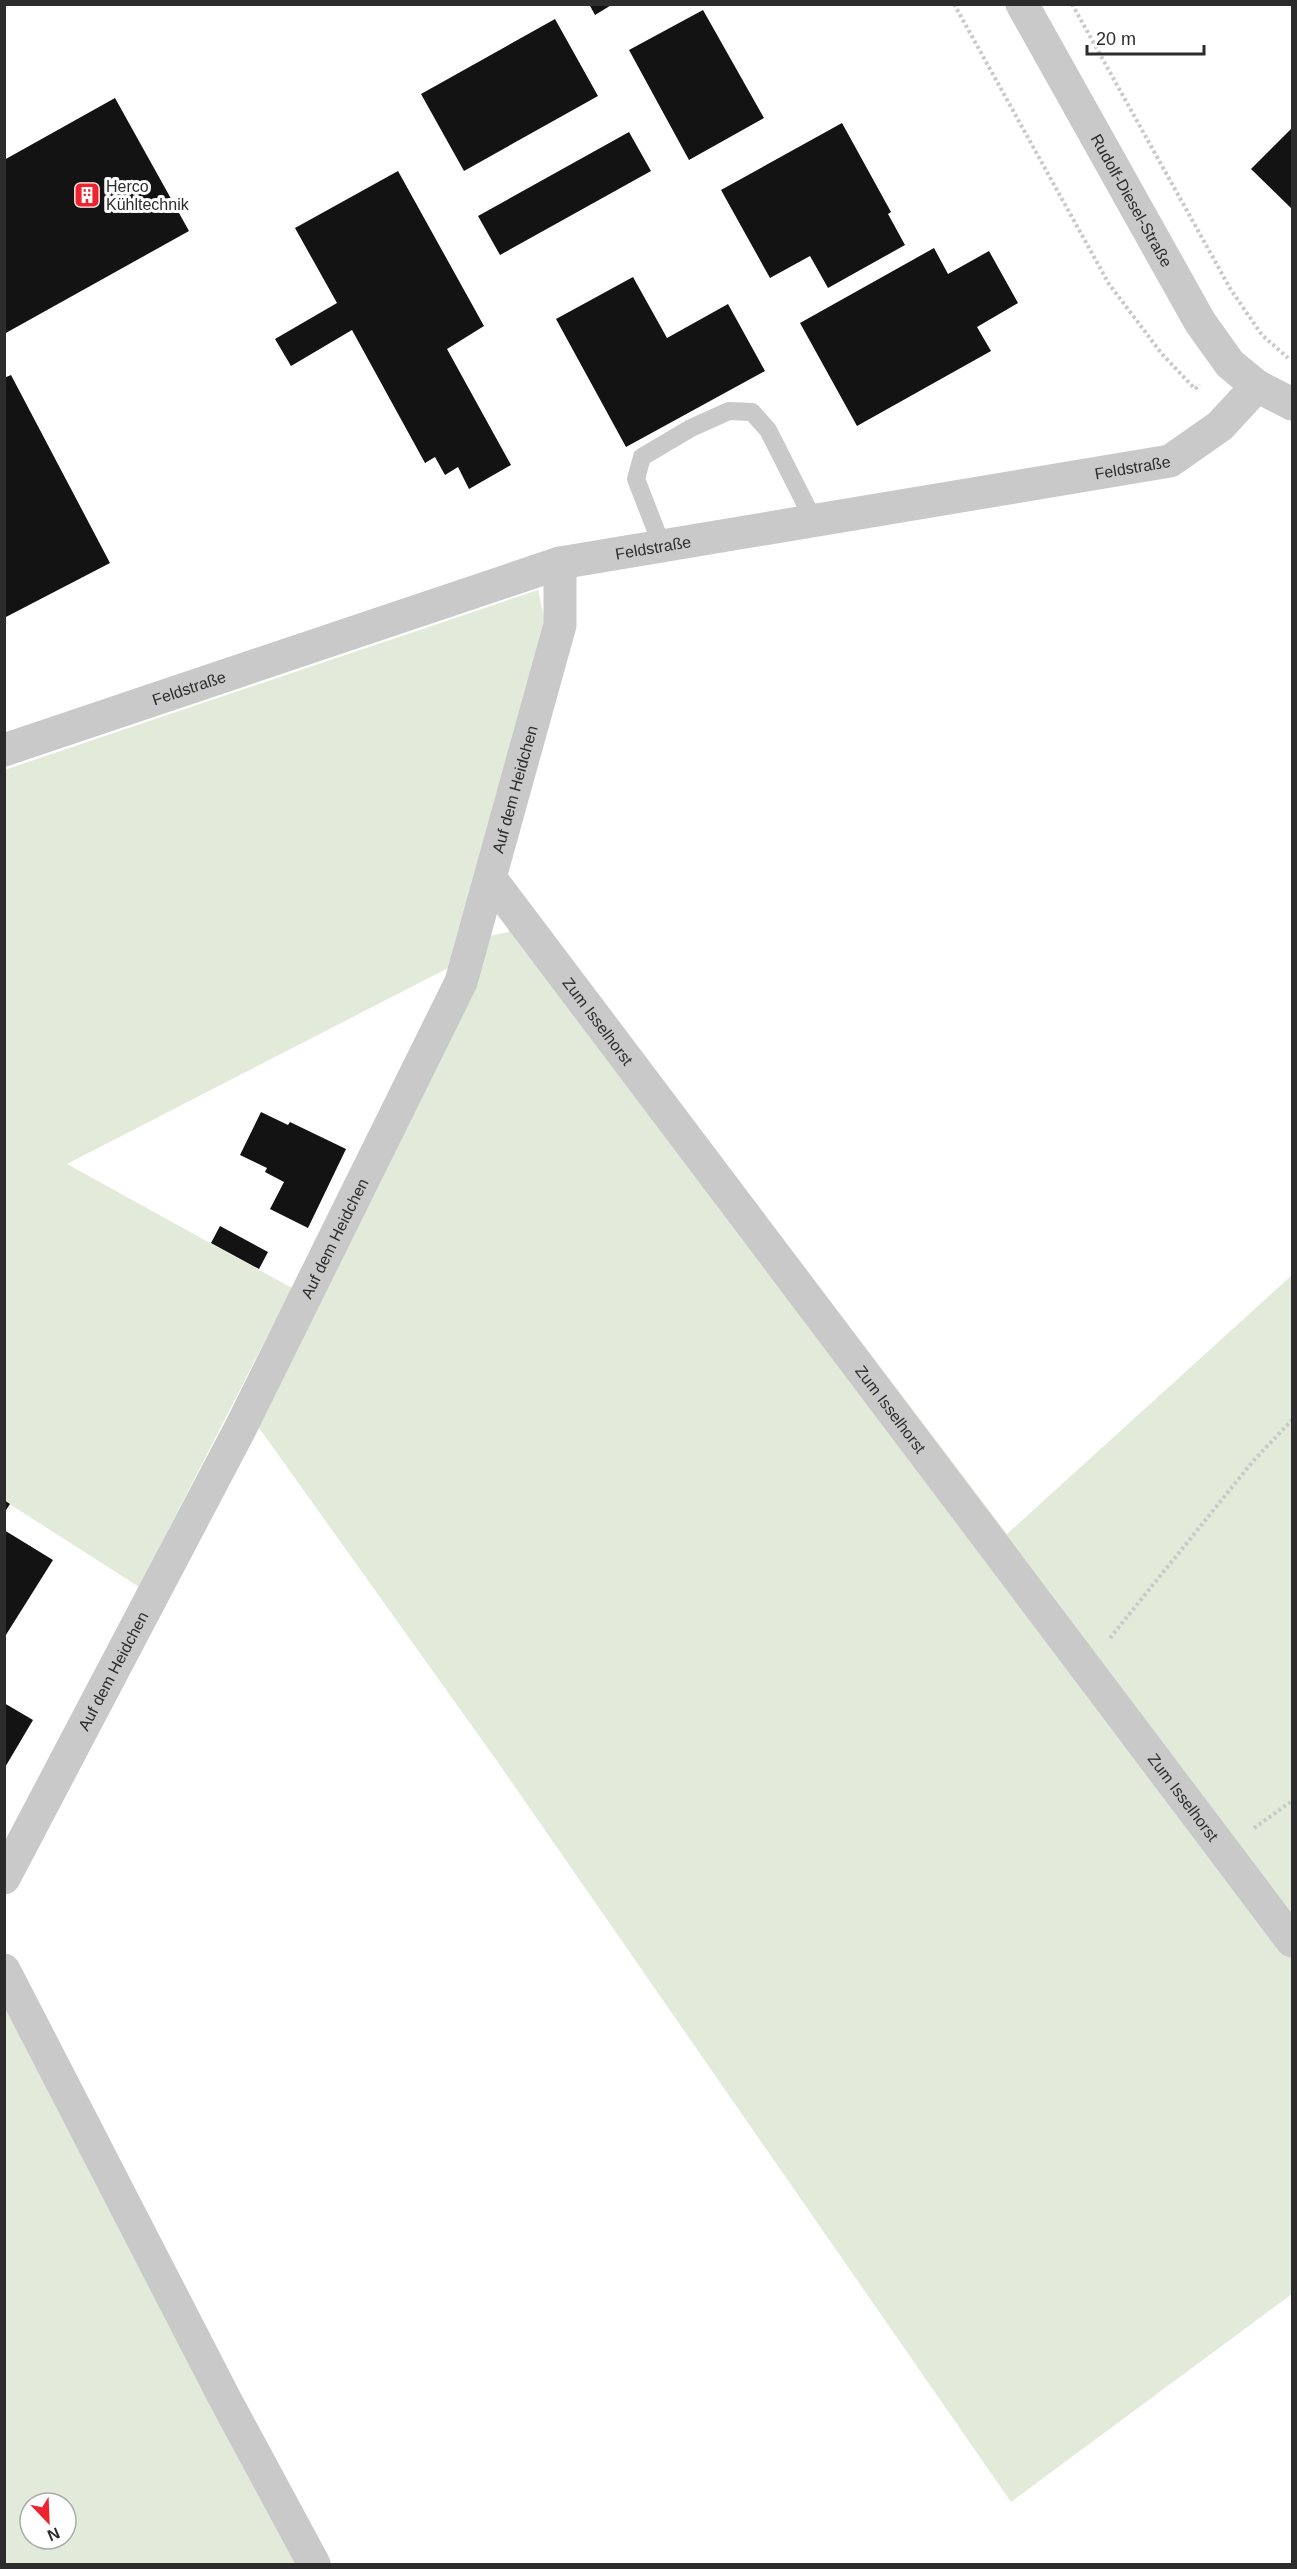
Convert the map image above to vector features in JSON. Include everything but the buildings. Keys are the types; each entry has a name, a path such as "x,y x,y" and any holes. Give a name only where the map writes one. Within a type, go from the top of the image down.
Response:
{"street":[{"name":"Rudolf-Diesel-Straße","path":"1022,4 1200,322 1230,364 1257,386"},
{"path":"1257,386 1293,404"},
{"name":"Feldstraße","path":"4,750 560,563 1170,461 1220,426 1257,386"},
{"name":"Auf dem Heidchen","path":"4,1878 239,1431 461,982 560,625 560,563"},
{"name":"Zum Isselhorst","path":"490,879 1293,1941"},
{"path":"4,1970 214,2378 314,2565"}],"lane":[{"path":"662,546 636,479 642,457 691,428 729,411 752,412 768,430 814,520"}],"path":[{"path":"954,4 1109,284 1162,354 1195,389 1230,364"},
{"path":"1072,4 1231,290 1262,335 1293,360"},
{"path":"1085,1668 1254,1460 1293,1420"},
{"path":"1224,1849 1293,1801"}],"green space":[{"path":"538,590 546,625 452,966 67,1164 292,1288 139,1587 5,1501 4,770"},
{"path":"507,875 1007,1534 1292,1275 1292,2294 1011,2502 497,1761 257,1425 489,936 509,932"},
{"path":"5,2002 303,2564 5,2564"}],"place":[{"name":"Herco Kühltechnik","path":"87,195"}]}
